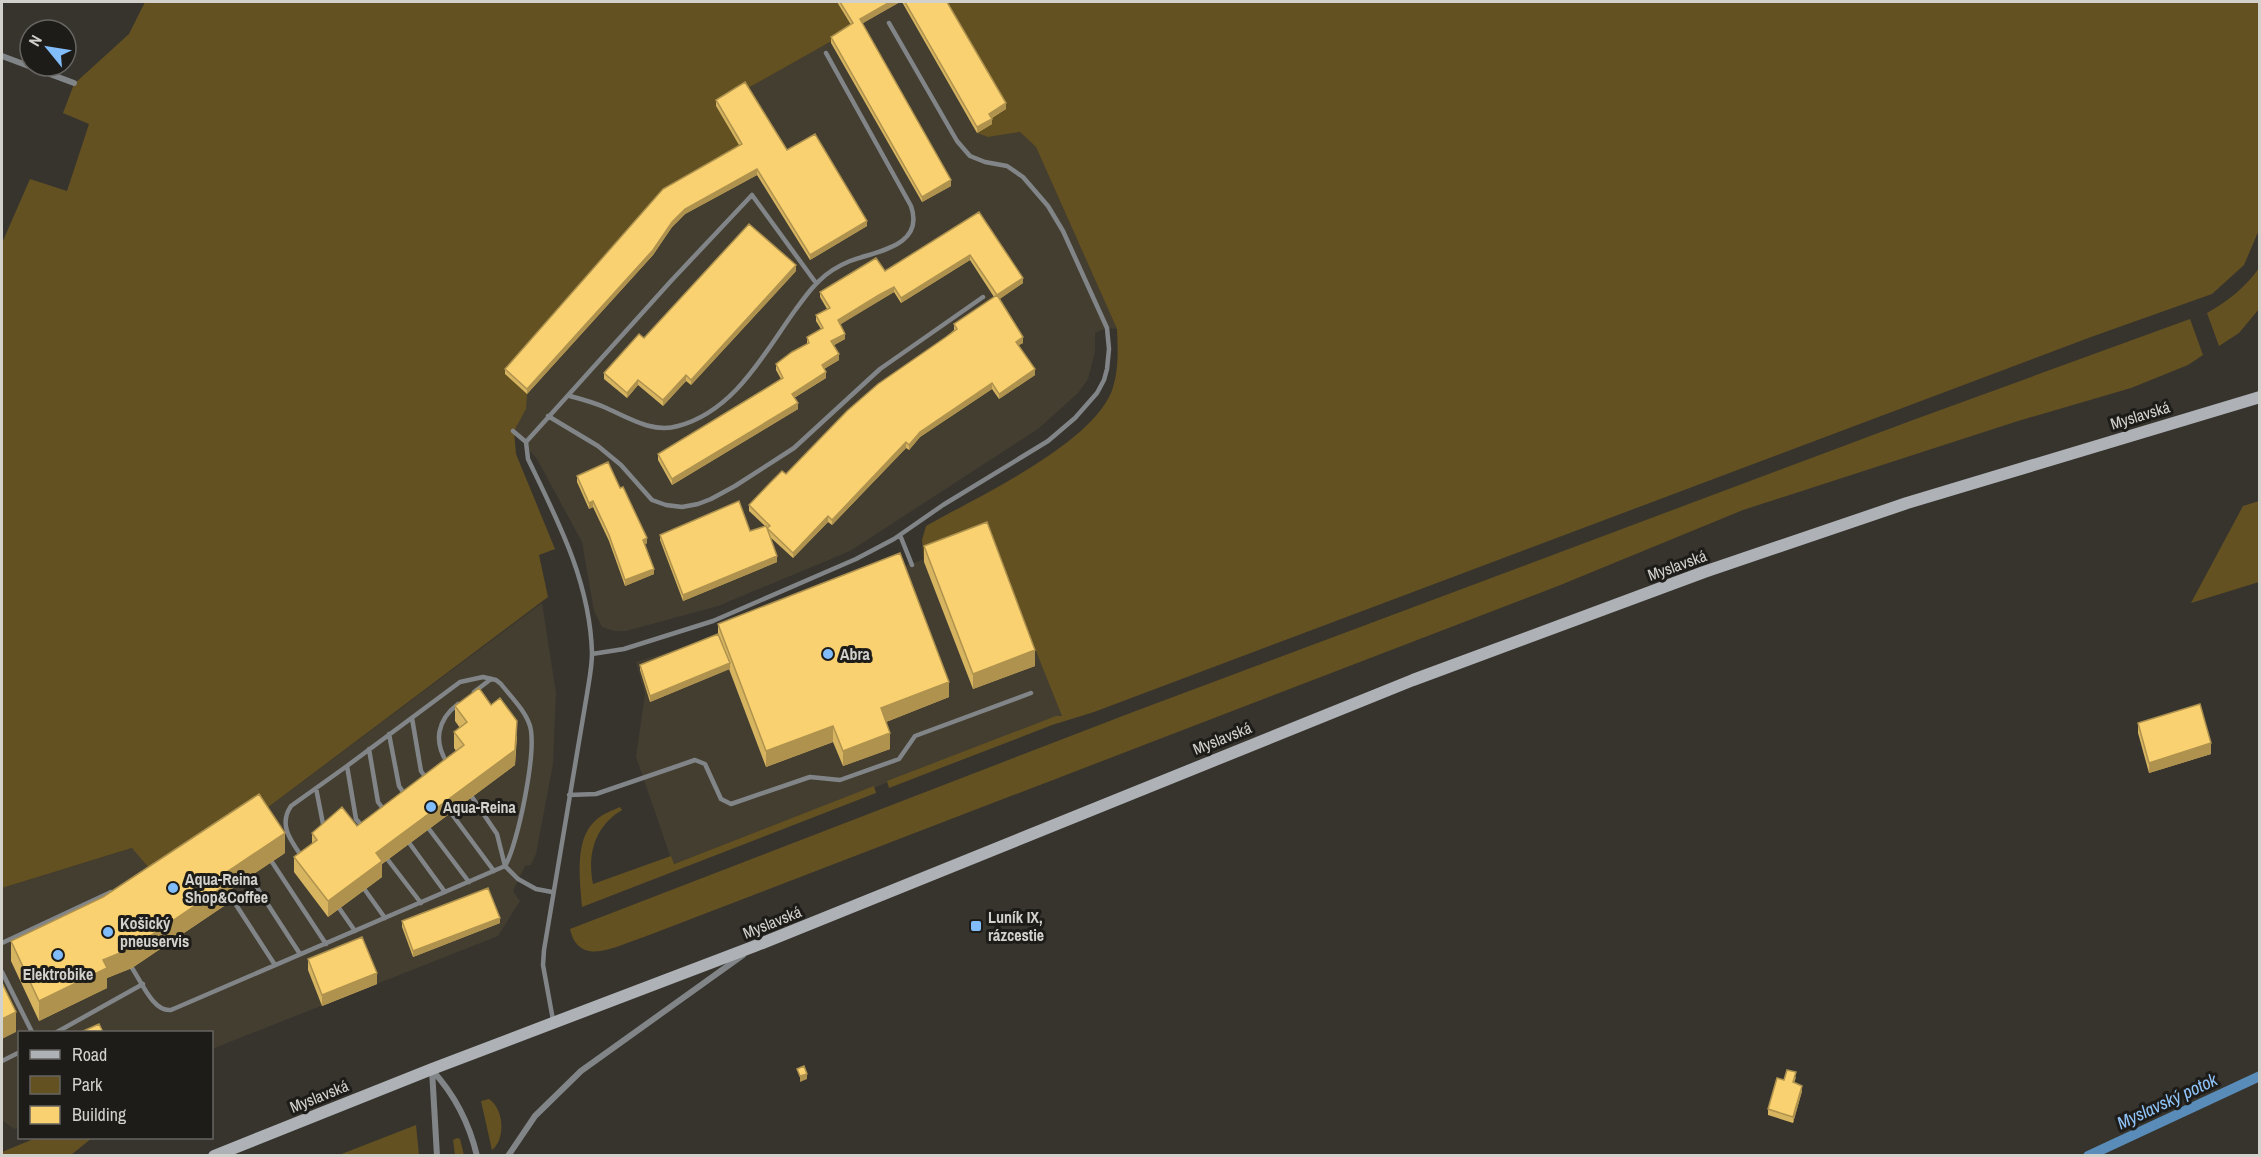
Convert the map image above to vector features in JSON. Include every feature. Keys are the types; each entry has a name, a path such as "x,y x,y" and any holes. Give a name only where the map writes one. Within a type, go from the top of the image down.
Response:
{"street":[{"path":"2,56 74,84"},
{"name":"Myslavská","path":"214,1155 755,946 1413,680 1704,572 1907,503 2259,397"},
{"path":"508,1155 535,1116 581,1071 755,946"},
{"path":"432,1069 437,1155"},
{"path":"432,1069 445,1083 460,1107 477,1155"}],"lane":[{"path":"592,654 624,649 713,621 856,559 900,535 943,505 1048,441 1075,418 1097,393 1104,380 1109,349 1107,328 1063,231 1048,206 1023,177 1007,166 985,162 970,156 957,141 889,23"},
{"path":"570,396 655,427 677,427 704,415 714,410 736,391 816,283 839,266 900,243 909,236 914,219 911,206 826,53"},
{"path":"526,442 752,195 816,283"},
{"path":"548,416 598,446 621,465 652,500 682,507 698,504 735,486 794,448 880,369 983,297"},
{"path":"513,431 526,442 528,459 574,561 586,601 592,654 552,892 543,965 554,1023"},
{"path":"900,535 912,565"},
{"path":"132,968 156,1005 168,1011 505,867 522,809 532,737 525,716 501,684 491,679 474,678 460,682 291,807 285,820 290,840 306,863"},
{"path":"452,770 442,755 438,741 441,723 449,710 491,679"},
{"path":"570,795 596,794 695,760 705,764 718,794 728,804 810,777 840,780 899,759 915,736 1031,693"},
{"path":"412,718 421,771 432,786"},
{"path":"389,734 399,786 410,802"},
{"path":"369,749 378,802 390,818"},
{"path":"347,766 356,819 368,834"},
{"path":"316,788 326,837"},
{"path":"472,797 497,834 505,867 518,879 536,889 552,892"},
{"path":"451,813 494,872"},
{"path":"429,829 469,882"},
{"path":"410,844 445,892"},
{"path":"388,860 421,903"},
{"path":"272,862 326,944"},
{"path":"250,877 300,954"},
{"path":"2,943 116,890"},
{"path":"364,890 385,918"},
{"path":"227,891 275,965"},
{"path":"339,908 355,931"},
{"path":"2,972 32,1031"},
{"path":"59,1031 143,984"},
{"path":"2,1061 18,1053"}],"shaded area":[{"path":"837,2 943,2 1006,109 988,137 1020,132 1036,147 1117,329 1107,328 1095,333 1095,352 1088,379 1078,393 1038,429 850,551 718,606 626,631 614,631 602,627 594,611 582,542 537,459 513,431 526,409 526,349 723,118 716,106 853,29"},
{"path":"990,534 1062,716 673,864 636,757 645,694 636,662 717,637"},
{"path":"542,603 556,693 553,764 536,854 531,865 525,866 513,891 520,901 498,936 213,1049 213,1031 18,1031 18,1127 14,1129 2,1120 2,888 133,848 158,880 259,814"}],"green space":[{"path":"145,2 837,2 853,29 716,106 742,149 726,159 527,394 526,409 514,431 516,454 555,549 539,555 548,597 259,814 159,880 132,848 2,888 2,243 30,179 67,191 89,124 63,113 74,84 129,34"},
{"path":"943,2 2259,2 2259,230 2244,265 2212,294 2091,337 889,788 887,781 1056,716 1062,716 989,534 924,562 922,540 926,526 1029,469 1080,432 1099,413 1111,393 1117,361 1117,329 1036,147 1020,132 988,137 977,133 989,119 1006,109"},
{"path":"2259,268 2259,309 2239,333 2219,346 2207,313 2236,294"},
{"path":"2190,319 2203,355 2188,365 2131,388 2018,421 1743,510 1558,586 612,949 591,951 582,948 575,941 570,929 1133,712 1913,420"},
{"path":"2259,501 2259,582 2191,603 2243,506"},
{"path":"874,786 876,793 582,907 580,861 584,839 588,829 598,819 620,807 622,810 605,824 595,842 591,862 593,884 671,856 674,864"},
{"path":"489,1099 498,1110 501,1124 500,1139 492,1150 481,1101"},
{"path":"416,1125 419,1155 339,1155 411,1127"},
{"path":"34,1139 91,1139 71,1155 2,1155 2,1152"},
{"path":"460,1139 464,1155 455,1155 453,1140"}],"building":[{"path":"840,2 890,2 860,19 951,180 922,197 831,37 853,23"},
{"path":"905,2 947,2 1006,103 989,114 992,119 977,127"},
{"path":"745,82 787,150 815,134 867,221 810,255 757,169 685,209 672,222 653,250 527,389 505,369 663,189 742,144 716,100"},
{"path":"979,212 1023,278 997,295 970,255 901,298 894,287 879,295 838,320 845,334 831,341 839,354 822,365 826,372 792,394 798,403 672,479 658,454 783,378 776,364 809,343 807,337 823,328 816,315 830,308 820,292 876,258 885,271"},
{"path":"749,224 796,265 691,380 686,375 663,400 638,380 627,393 604,373 639,334 644,338"},
{"path":"997,295 1023,337 1016,342 1035,369 999,394 992,383 920,432 909,445 906,442 832,520 828,516 793,553 767,528 770,526 749,505 770,483 782,471 786,474 847,411 878,384 957,329 954,324"},
{"path":"608,462 620,488 623,487 647,538 643,540 654,569 625,580 609,535 593,501 589,503 577,476"},
{"path":"739,501 750,531 766,526 777,556 683,595 660,535"},
{"path":"987,522 1035,650 973,674 924,546"},
{"name":"Abra","path":"900,553 949,682 881,708 890,733 843,751 833,726 766,751 718,624"},
{"path":"718,634 730,663 650,696 640,665"},
{"name":"Aqua-Reina","path":"479,688 491,705 500,698 517,721 515,750 376,853 382,861 328,901 294,857 317,840 312,833 342,807 357,826 464,745 454,732 467,722 455,706"},
{"path":"2200,704 2211,743 2149,763 2138,723"},
{"path":"259,794 285,833 218,878 224,886 132,948 103,960 107,968 39,1001 11,941 103,897"},
{"path":"488,888 500,918 413,951 402,921"},
{"path":"362,937 377,973 322,995 308,959"},
{"path":"2,983 16,1012 2,1019"},
{"path":"99,1024 102,1031 83,1031"},
{"path":"804,1066 807,1074 800,1076 797,1069"},
{"path":"1787,1070 1796,1072 1793,1082 1802,1086 1793,1117 1768,1109 1777,1078 1784,1080"}],"waterway":[{"name":"Myslavský potok","path":"2088,1156 2260,1076"}],"place":[{"name":"Abra","path":"828,654"},
{"name":"Aqua-Reina","path":"431,807"},
{"name":"Aqua-Reina Shop&Coffee","path":"173,888"},
{"name":"Luník IX, rázcestie","path":"976,926"},
{"name":"Košický pneuservis","path":"108,932"},
{"name":"Elektrobike","path":"58,955"}]}
